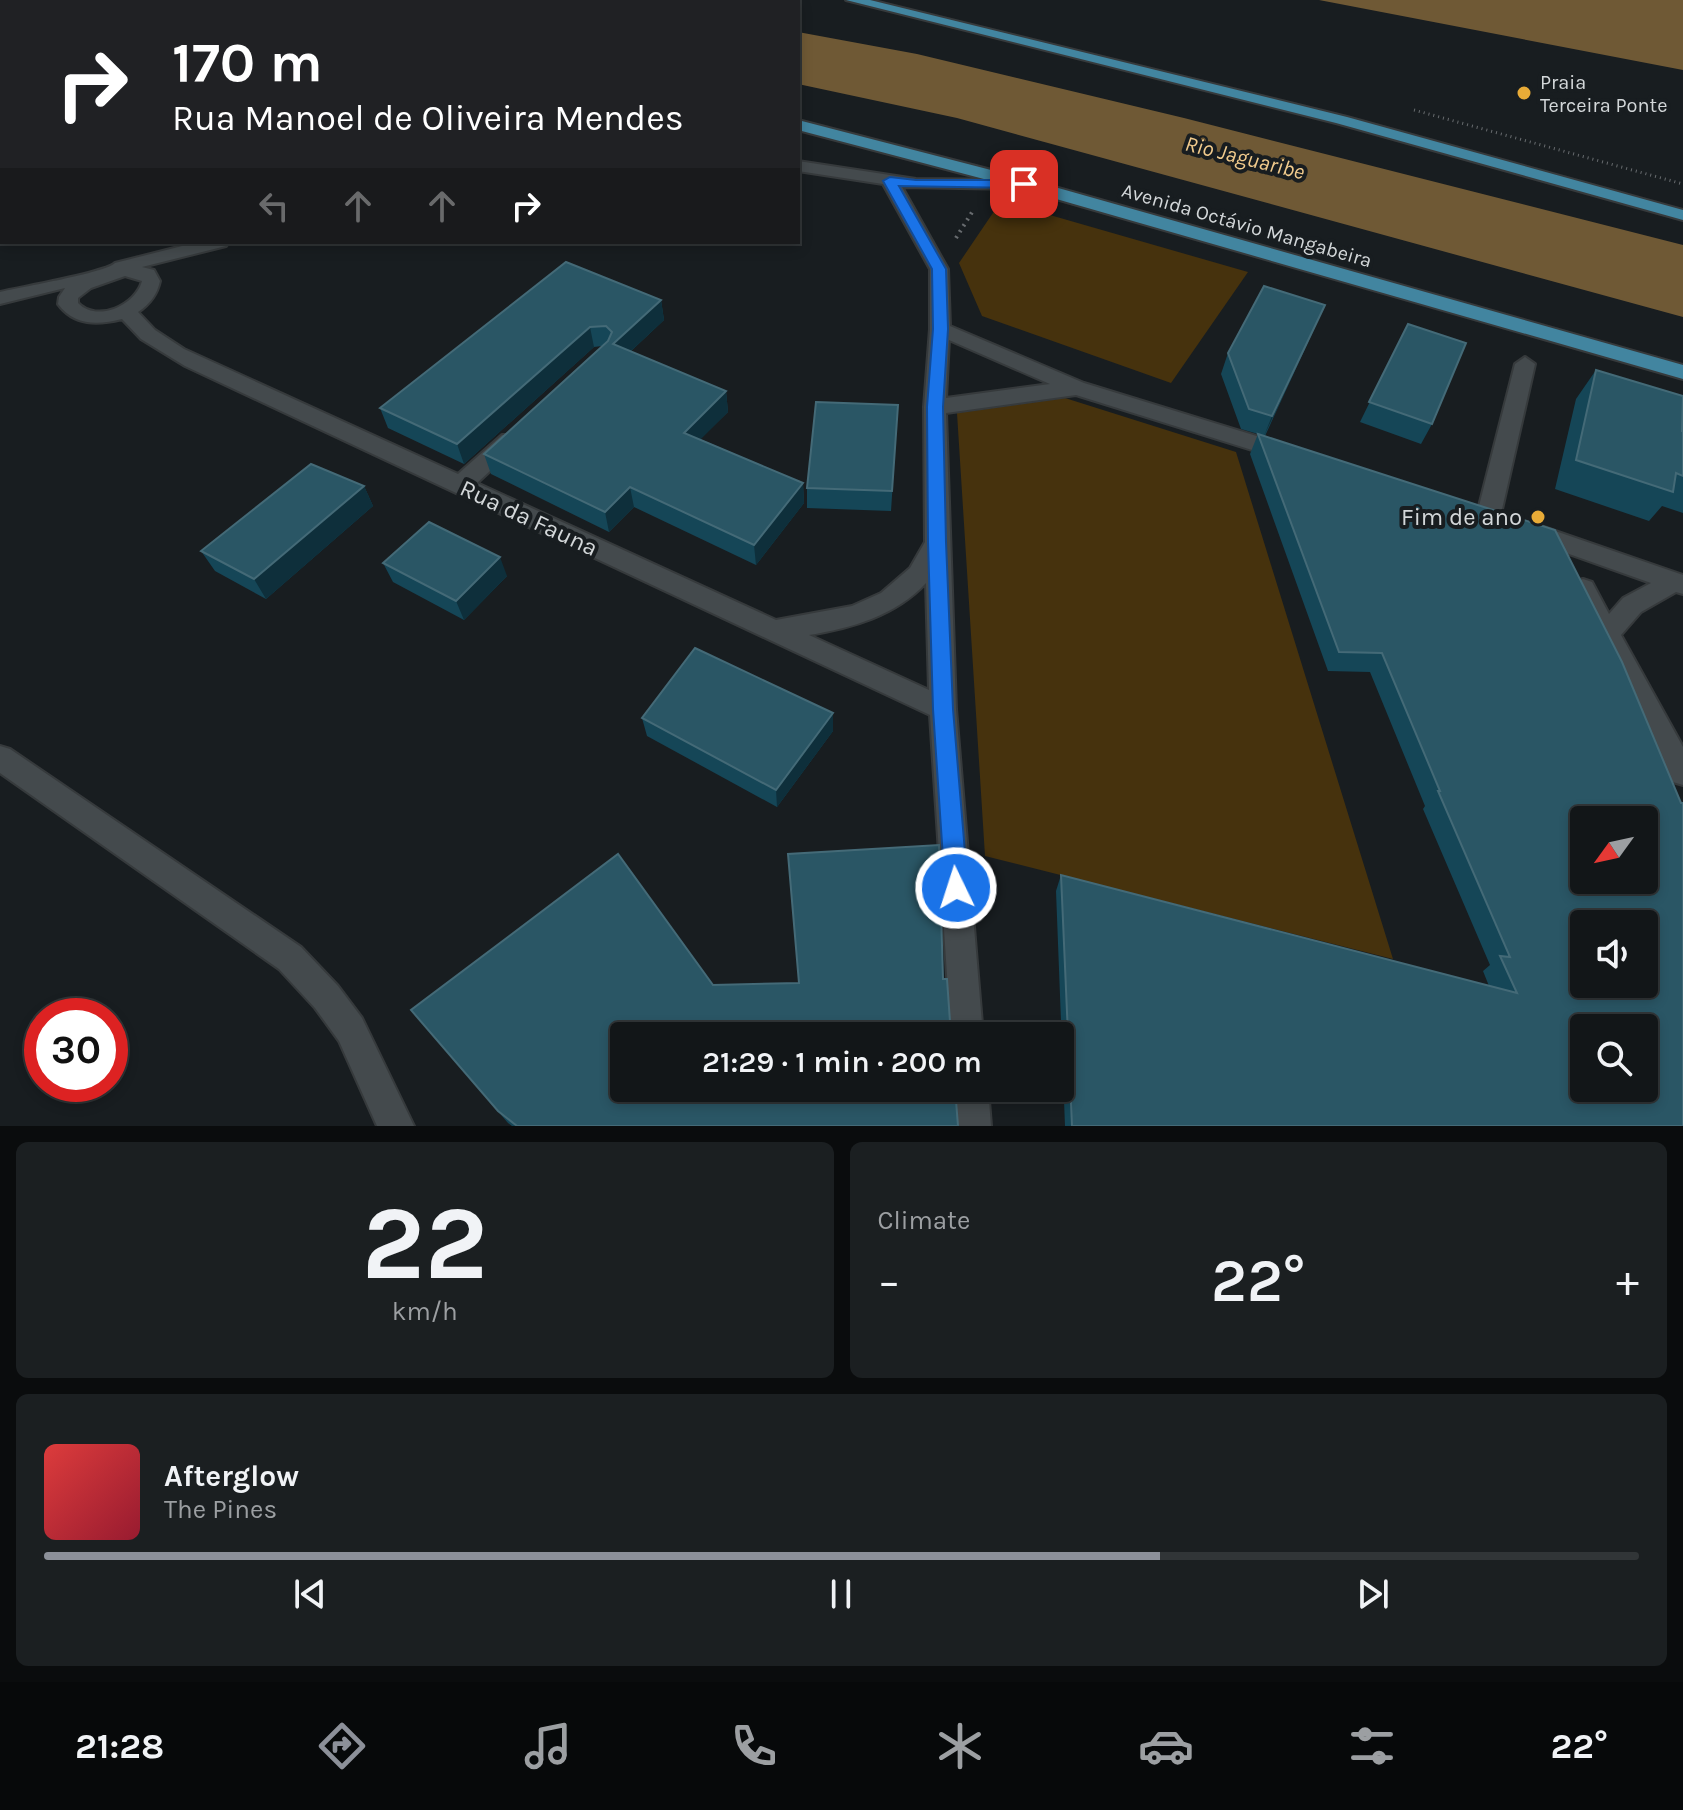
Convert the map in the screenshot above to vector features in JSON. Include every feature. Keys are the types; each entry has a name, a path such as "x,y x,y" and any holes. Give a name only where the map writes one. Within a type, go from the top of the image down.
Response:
{"main road":[{"path":"853,0 1341,120 1683,215"},
{"name":"Avenida Octávio Mangabeira","path":"800,126 1024,184 1683,372"}],"street":[{"path":"800,166 890,181 1024,184"},
{"path":"890,181 939,269 940,329 935,407 937,542 943,709 966,1022"},
{"path":"0,298 213,244"},
{"path":"151,288 147,274 137,271 108,272 90,279 71,294 69,303 72,310 80,315 99,316 126,310 138,304 151,288 185,261 225,244"},
{"name":"Rua da Fauna","path":"126,310 136,326 156,341 460,486 943,709"},
{"path":"940,329 1077,388 1308,460"},
{"path":"1525,364 1481,516 1678,583"},
{"path":"935,407 1077,388"},
{"path":"460,486 526,425"},
{"path":"1556,540 1683,773"},
{"path":"777,630 825,622 895,596 918,575 937,542"},
{"path":"1608,633 1632,605 1678,583"},
{"path":"0,758 290,958 326,995 357,1039 386,1119"},
{"path":"972,1102 974,1126"}],"path":[{"path":"939,269 989,185"}],"shaded area":[{"path":"1001,201 1248,272 1171,383 982,316 959,263"},
{"path":"1065,398 1236,452 1393,959 985,856 957,413"}],"water":[{"path":"1319,0 1683,0 1683,70"},
{"name":"Rio Jaguaribe","path":"800,32 917,54 1184,118 1683,245 1683,317 957,118 800,84"}],"building":[{"path":"566,262 661,300 613,344 726,391 684,433 803,483 754,545 630,487 605,512 484,454 608,341 612,332 606,326 590,327 457,444 380,408"},
{"path":"1264,286 1325,305 1272,416 1249,409 1228,353"},
{"path":"1408,324 1466,343 1432,424 1369,402"},
{"path":"1596,370 1683,396 1683,476 1676,473 1673,492 1576,460"},
{"path":"816,402 898,405 892,491 807,488"},
{"path":"1258,434 1555,530 1622,662 1683,803 1683,1126 1072,1126 1074,1022 1067,1022 1061,875 1517,993 1500,956 1510,957 1382,653 1339,652"},
{"path":"311,464 364,486 254,579 201,551"},
{"path":"429,522 500,557 456,601 383,563"},
{"path":"695,648 833,713 776,790 642,718"},
{"path":"939,845 943,979 947,979 950,1022 610,1022 610,1102 956,1102 958,1126 517,1126 498,1111 411,1010 618,854 713,985 799,983 788,854"}],"place":[{"name":"Praia Terceira Ponte","path":"1524,93"},
{"name":"Fim de ano","path":"1538,517"}],"route":[{"path":"956,888 943,709 937,542 935,407 940,329 939,269 890,181 916,184 1024,184"}]}
